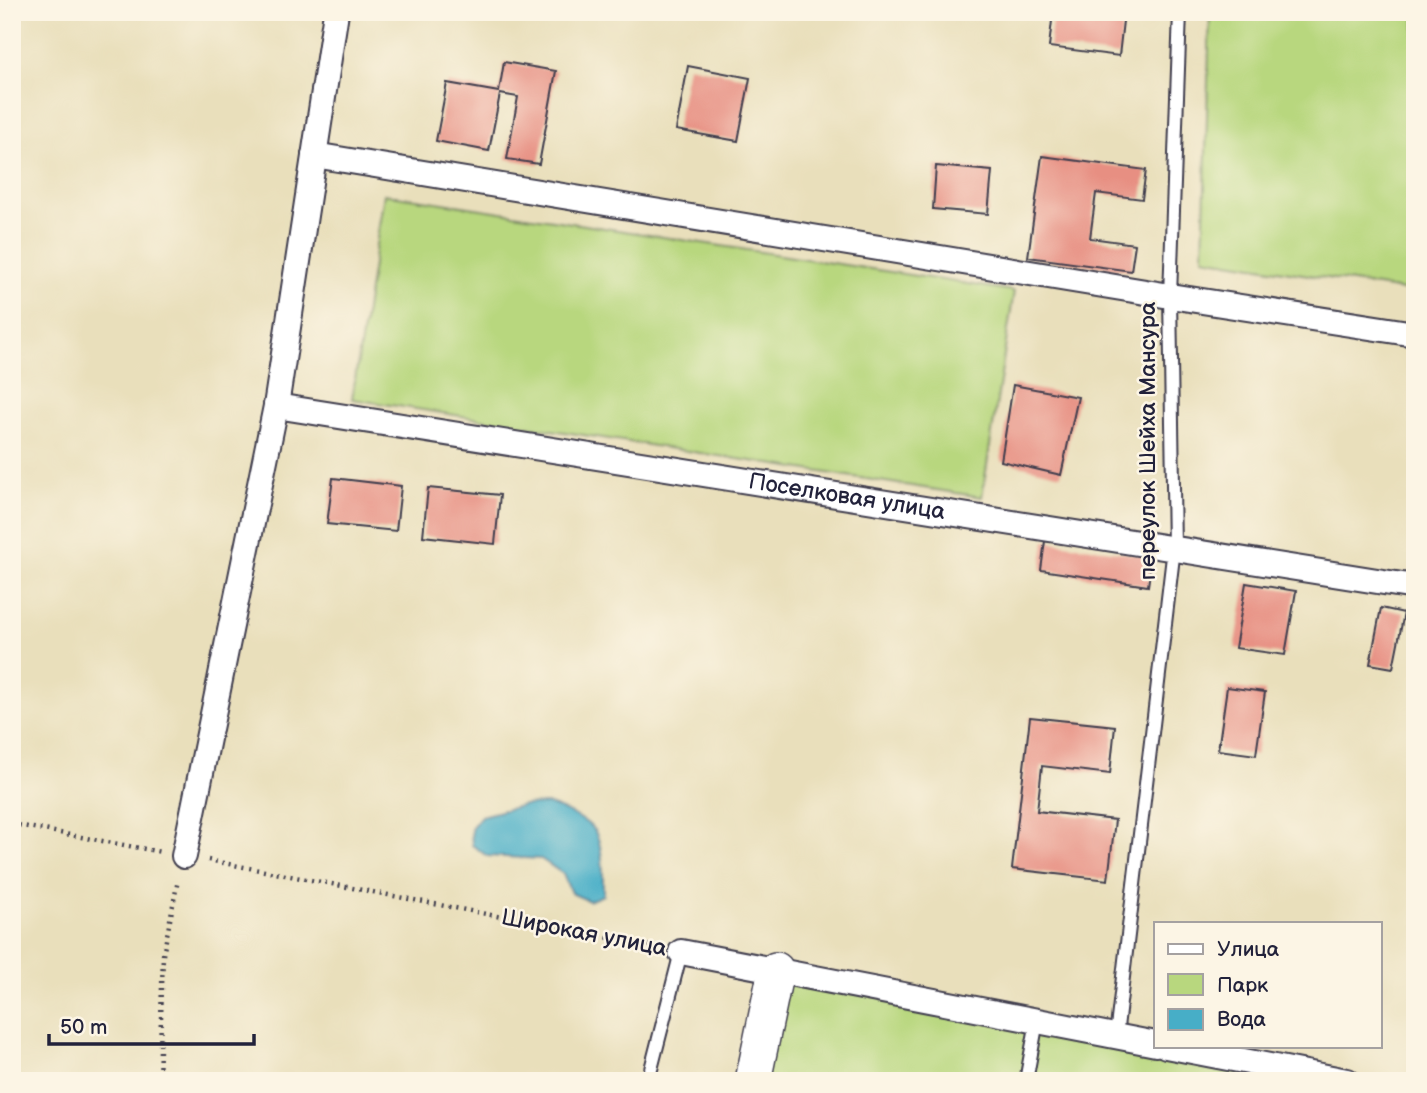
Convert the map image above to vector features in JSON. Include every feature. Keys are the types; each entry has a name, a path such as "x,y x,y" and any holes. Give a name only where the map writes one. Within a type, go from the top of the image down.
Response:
{"street":[{"path":"184,856 276,406 336,12"},
{"path":"314,155 1415,334"},
{"name":"Поселковая улица","path":"276,406 1415,587"},
{"name":"Широкая улица","path":"681,952 1154,1044"},
{"path":"753,1081 776,970"},
{"path":"1176,1048 1347,1081"}],"lane":[{"name":"переулок Шейха Мансура","path":"1116,1036 1174,548 1170,296 1180,12"},
{"path":"648,1081 681,952"},
{"path":"1026,1081 1037,1021"}],"path":[{"name":"Широкая улица","path":"12,824 681,952"},
{"path":"159,1081 163,955 184,856"}],"green space":[{"path":"1210,12 1415,12 1415,292 1203,258"},
{"path":"384,194 1014,291 982,497 352,399"},
{"path":"776,970 1154,1043 1154,1048 1177,1048 1347,1081 753,1081"}],"water":[{"path":"547,804 579,818 594,830 601,853 603,895 589,901 571,893 563,874 541,859 487,856 472,845 471,828 481,816 524,805"}],"building":[{"path":"1053,12 1124,12 1119,56 1049,47"},
{"path":"504,62 556,71 539,164 507,159 518,97 500,94 489,151 436,141 447,83 499,92"},
{"path":"688,66 750,78 738,141 676,130"},
{"path":"1042,156 1146,170 1142,199 1096,193 1090,238 1135,244 1131,271 1028,257"},
{"path":"936,166 992,171 988,214 933,209"},
{"path":"1013,385 1078,397 1061,475 1001,461"},
{"path":"333,478 401,486 396,531 327,524"},
{"path":"428,488 500,495 495,544 423,536"},
{"path":"1045,541 1152,557 1148,586 1041,570"},
{"path":"1246,583 1296,591 1285,655 1235,648"},
{"path":"1381,608 1404,613 1393,668 1370,664"},
{"path":"1227,687 1265,692 1256,755 1218,750"},
{"path":"1030,717 1115,726 1110,774 1042,766 1037,811 1115,820 1108,880 1012,869"}]}
